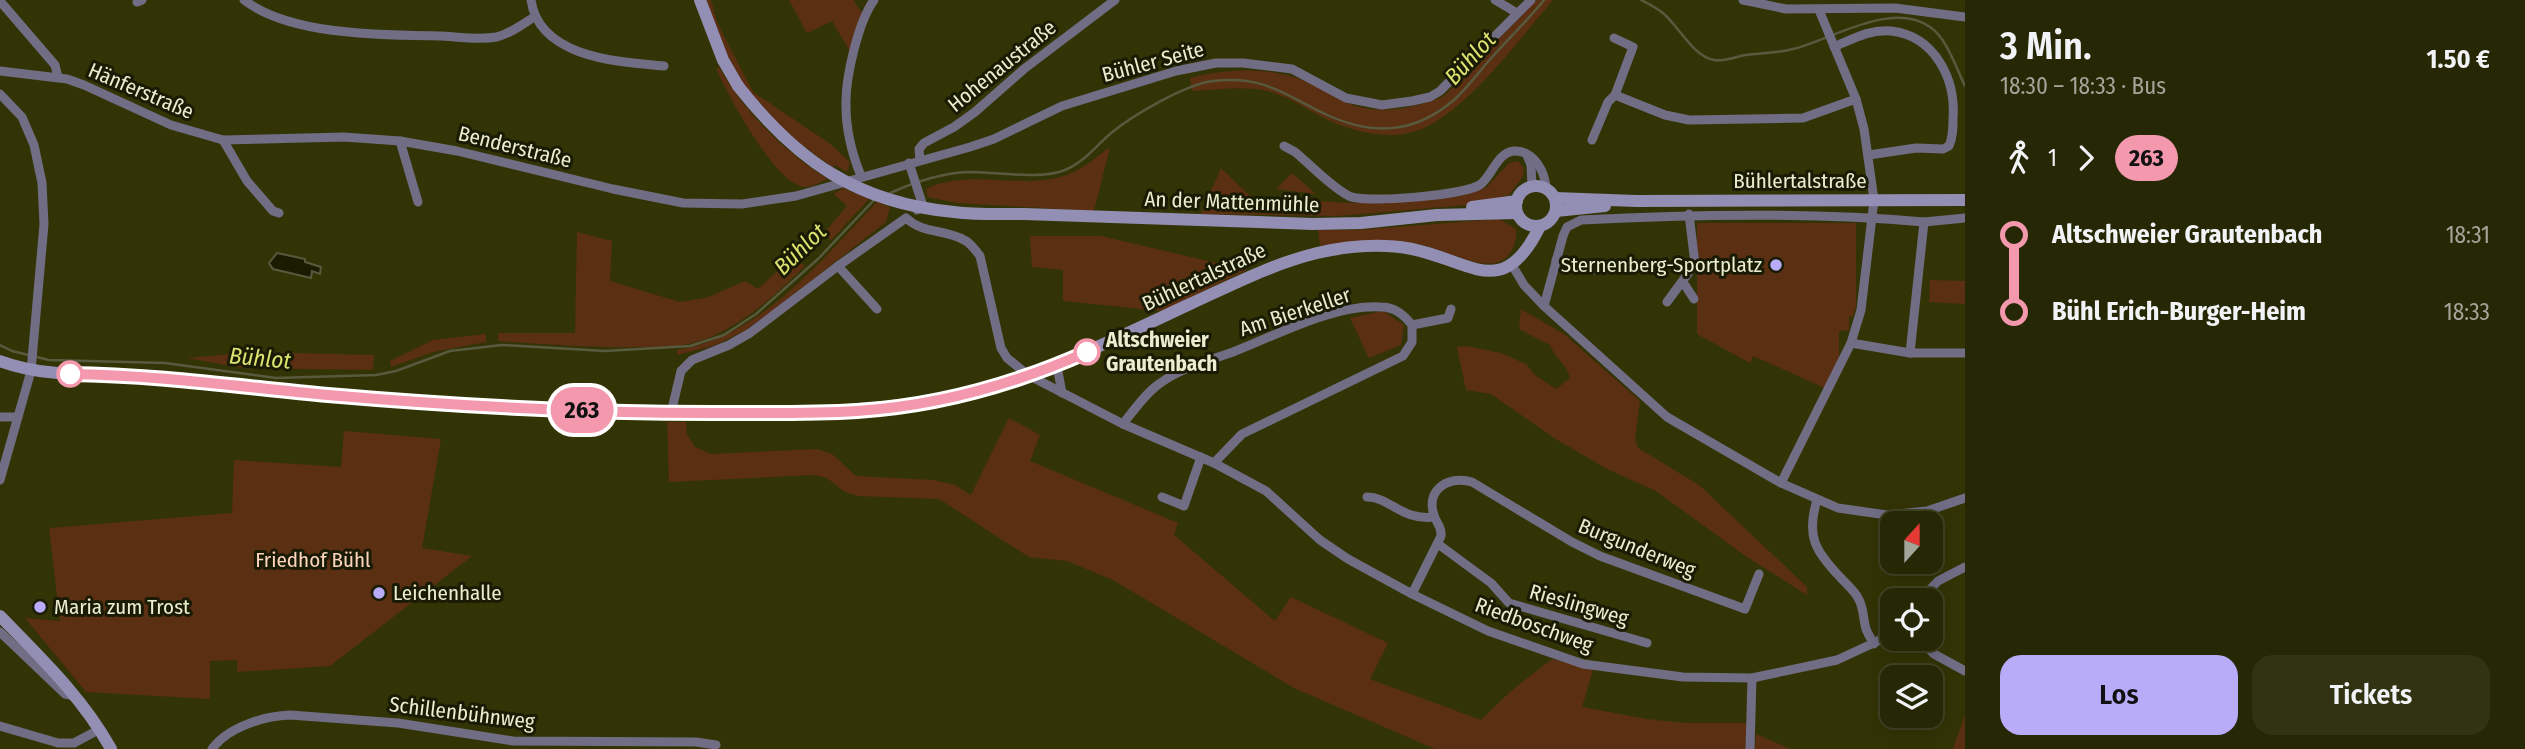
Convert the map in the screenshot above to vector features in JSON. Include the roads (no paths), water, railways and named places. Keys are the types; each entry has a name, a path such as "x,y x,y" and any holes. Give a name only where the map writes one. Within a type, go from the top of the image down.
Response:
{"street":[{"path":"244,0 256,9 285,20 324,29 393,36 499,36 534,17"},
{"path":"531,0 534,17 566,46 581,53 625,62 664,66"},
{"name":"An der Mattenmühle","path":"700,0 723,60 738,86 765,121 822,169 880,197 955,212 1313,224 1361,223 1437,215 1464,208 1520,212"},
{"path":"861,176 853,156 846,105 855,48 874,0"},
{"name":"Hohenaustraße","path":"920,160 919,149 924,143 975,112 1024,69 1115,0"},
{"path":"1495,0 1517,13"},
{"name":"Bühler Seite","path":"796,196 994,139 1062,106 1175,71 1216,64 1243,63 1292,69 1346,98 1382,105 1430,97 1440,91 1531,0"},
{"path":"1743,0 1766,7 1819,10 1895,8 1965,17"},
{"name":"Hänferstraße","path":"0,1 55,65 58,78 84,85 171,125 223,140"},
{"path":"1781,483 1851,343 1861,310 1874,200 1869,155 1856,99 1819,10"},
{"path":"1833,44 1874,32 1906,35 1918,40 1937,57 1951,87 1954,115 1949,146 1943,149 1916,148 1869,155"},
{"path":"1592,140 1608,102 1615,95 1633,47 1614,38"},
{"path":"0,71 58,78"},
{"path":"0,93 22,117 29,130 42,183 44,223 31,367 0,480"},
{"path":"1615,95 1665,115 1689,120 1803,118 1856,99"},
{"name":"Benderstraße","path":"223,140 363,137 400,141 457,150 590,184 683,203 742,204 796,196"},
{"path":"223,140 247,181 273,211 279,213"},
{"path":"400,141 418,202"},
{"name":"An der Mattenmühle","path":"1284,146 1347,195 1362,199 1463,192 1482,183 1506,153 1513,151 1527,155"},
{"path":"1527,155 1531,165 1532,186"},
{"path":"1527,155 1542,169 1546,188 1556,205 1547,223 1540,226 1532,243 1512,265 1524,285 1545,306 1667,417 1781,483 1838,508 1887,515 1927,511 1965,499"},
{"path":"909,163 922,203 915,212"},
{"path":"1524,251 1520,212 1525,189 1532,186 1546,188"},
{"name":"Bühlertalstraße","path":"1556,205 1636,201 1965,200"},
{"path":"1520,212 1540,226"},
{"path":"1667,302 1695,264 1689,214"},
{"path":"1545,306 1563,236 1567,227 1574,222 1689,214 1872,216 1924,222 1965,218"},
{"name":"Riedboschweg","path":"838,266 906,218 913,225 927,231 962,238 980,256 1001,348 1007,358 1028,375 1123,424 1202,457 1266,491 1320,540 1412,594 1488,631 1583,664 1683,677 1752,678 1837,660 1880,639"},
{"path":"1910,353 1924,222"},
{"name":"Bühlertalstraße","path":"0,361 31,367 380,399 671,413 859,411 952,397 1057,366 1264,270 1319,253 1360,246 1384,246 1418,251 1488,272 1512,265"},
{"path":"1556,260 1594,270 1627,270"},
{"path":"671,413 681,371 692,359 729,345 750,333 838,266 877,309"},
{"path":"1684,282 1694,299"},
{"name":"Am Bierkeller","path":"1123,424 1149,392 1172,375 1325,316 1383,306 1404,316 1412,325"},
{"path":"1214,463 1242,434 1403,356 1412,342 1412,325 1448,318 1451,309"},
{"path":"1851,343 1910,353 1965,353"},
{"path":"1057,366 1062,393"},
{"path":"0,417 18,417"},
{"path":"1162,497 1184,506 1202,457"},
{"name":"Burgunderweg","path":"1438,544 1442,530 1434,517 1434,499 1442,483 1466,480 1600,556 1745,609 1759,574"},
{"path":"1367,497 1375,497 1411,516 1434,517"},
{"path":"1817,500 1811,523 1815,545 1826,563 1856,594 1866,629 1874,643"},
{"path":"1412,594 1438,544"},
{"name":"Rieslingweg","path":"1438,544 1491,583 1509,603 1647,643"},
{"path":"1932,588 1965,567"},
{"path":"0,617 76,696 111,749"},
{"path":"0,632 65,694 76,696"},
{"path":"1931,651 1965,671"},
{"path":"1750,749 1752,678"},
{"name":"Schillenbühnweg","path":"212,749 225,736 240,729 276,716 290,715 398,723 512,745 676,741 716,745"},
{"path":"0,726 58,743 74,743 100,729"}],"waterway":[{"name":"Bühlot","path":"888,194 948,174 980,172 1044,175 1065,170 1078,163 1110,134 1145,110 1188,88 1213,81 1259,83 1358,126 1392,128 1408,125 1424,120 1455,99 1544,0"},
{"name":"Bühlot","path":"1641,0 1664,14 1699,53 1714,60 1793,49 1861,24 1880,20 1914,20 1930,27 1941,38 1965,86"},
{"name":"Bühlot","path":"0,345 12,351 49,360 165,363 276,378 376,375 396,371 450,351 502,345 605,351 690,346 724,335 756,314 818,259 875,199"}],"place":[{"name":"Sternenberg-Sportplatz","path":"1776,265"},
{"name":"Altschweier Grautenbach","path":"1087,352"},
{"name":"Leichenhalle","path":"379,593"},
{"name":"Maria zum Trost","path":"40,607"}],"park label":[{"name":"Friedhof Bühl","path":"313,560"}]}
